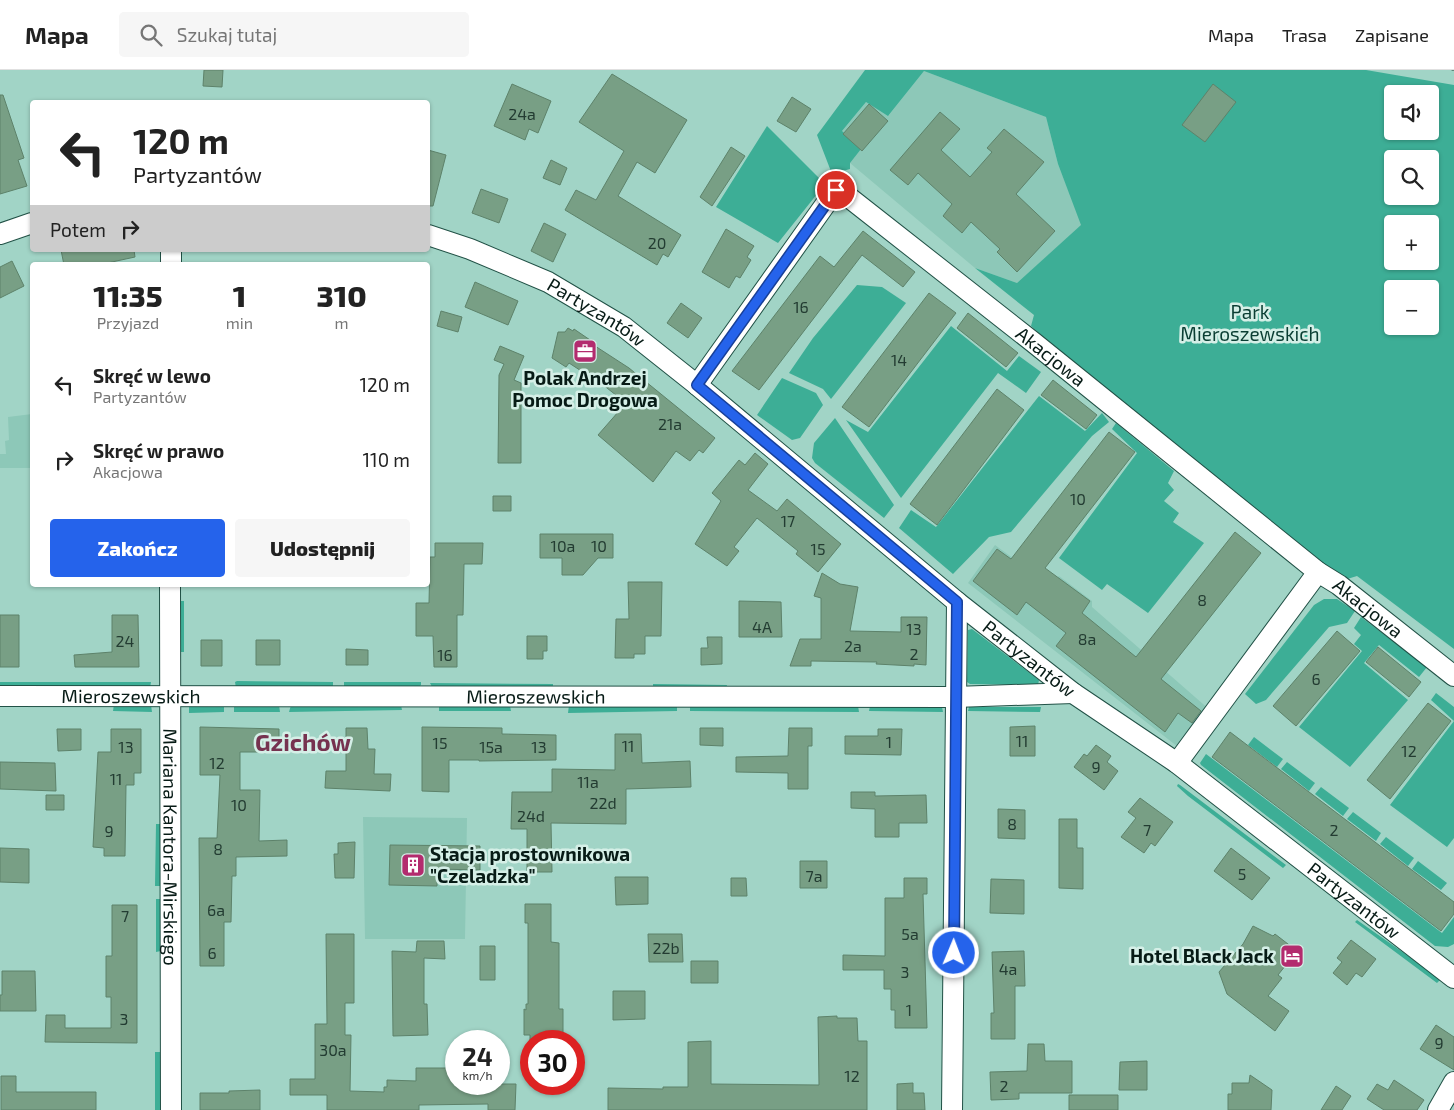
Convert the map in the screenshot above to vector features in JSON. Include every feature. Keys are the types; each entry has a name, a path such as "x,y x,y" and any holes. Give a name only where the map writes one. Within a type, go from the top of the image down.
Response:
{"street":[{"name":"Akacjowa","path":"697,385 837,188 1033,342 1318,572 1339,585 1454,676"},
{"path":"0,234 30,224"},
{"name":"Partyzantów","path":"430,236 470,249 548,282 624,326 957,602 1073,693 1177,763 1453,976"},
{"path":"1177,763 1318,572"},
{"name":"Mariana Kantora-Mirskiego","path":"170,587 171,1110"},
{"path":"952,1110 957,602"},
{"name":"Mieroszewskich","path":"0,696 955,697 1073,693"},
{"path":"1438,1110 1454,1082"}],"shaded area":[{"path":"924,71 1046,117 1058,164 1082,225 1017,283 975,268 850,163 842,131 866,102 889,115"},
{"path":"30,414 30,468 0,468 0,454 6,454 5,441 9,440 8,417"},
{"path":"995,545 1050,585 1059,576 1092,601 1092,607 1211,711 1182,750 968,583"},
{"path":"363,817 467,818 465,939 365,939"}],"green space":[{"name":"Park Mieroszewskich","path":"865,70 1366,70 1454,85 1454,649 1357,576 1344,580 1059,351 1031,326 1034,315 975,268 1017,283 1081,225 1058,164 1046,117 924,71 888,116 866,102 842,131 861,149 850,163 850,169 832,174 817,135"},
{"path":"767,126 825,184 778,243 716,207"},
{"path":"857,285 882,287 906,303 831,399 823,389 789,373 813,338"},
{"path":"951,326 1007,371 1019,356 1041,372 1026,393 998,373 901,498 846,420 868,432"},
{"path":"782,378 816,393 823,405 800,438 792,440 757,415"},
{"path":"1039,396 1085,431 1102,413 1109,422 1092,436 1011,532 989,537 953,574 899,528 911,510 936,527"},
{"path":"835,418 894,505 884,518 815,463 812,458 814,443"},
{"path":"1116,423 1174,471 1168,483 1174,490 1164,501 1179,513 1173,522 1204,543 1148,613 1107,584 1102,590 1059,558 1137,453 1112,429"},
{"path":"1324,599 1337,599 1355,611 1347,623 1329,627 1266,700 1256,704 1245,694 1314,605"},
{"path":"178,601 184,601 184,652 178,652"},
{"path":"1361,617 1427,667 1419,677 1379,645 1364,663 1408,700 1350,767 1299,727 1362,651 1354,644 1361,635 1354,628"},
{"path":"972,629 1039,680 1038,685 970,684 967,682 968,630"},
{"path":"0,682 151,682 150,688 0,688"},
{"path":"235,682 333,682 333,689 236,688"},
{"path":"344,682 421,682 421,685 418,688 344,689"},
{"path":"430,683 553,684 553,690 433,689"},
{"path":"653,684 727,685 726,689 653,689"},
{"path":"1436,693 1454,707 1454,721 1431,700"},
{"path":"114,704 151,705 152,712 113,711"},
{"path":"279,705 280,712 234,712 234,706"},
{"path":"291,705 401,705 402,710 289,712"},
{"path":"439,705 510,706 511,711 439,711"},
{"path":"569,705 677,706 677,711 568,713"},
{"path":"690,705 858,706 859,712 690,711"},
{"path":"189,706 224,706 224,712 189,713"},
{"path":"870,706 942,707 943,712 869,711"},
{"path":"969,707 1041,707 1040,712 968,711"},
{"path":"1454,721 1454,838 1447,847 1390,805"},
{"path":"1254,737 1283,759 1277,767 1248,745"},
{"path":"1206,754 1442,933 1454,917 1454,944 1448,947 1435,946 1201,765 1200,763"},
{"path":"1287,762 1315,783 1309,791 1281,769"},
{"path":"1178,784 1286,865 1283,868 1188,796 1177,786"},
{"path":"1321,787 1349,808 1343,816 1315,794"},
{"path":"1353,812 1381,833 1376,841 1347,819"},
{"path":"156,824 161,824 161,886 155,886"},
{"path":"1386,837 1414,858 1408,866 1380,844"},
{"path":"1418,861 1447,883 1441,890 1412,869"},
{"path":"156,899 161,899 161,951 156,952"},
{"path":"1357,920 1441,979 1437,983 1355,922"},
{"path":"155,1052 161,1052 161,1110 155,1110"}],"building":[{"path":"204,70 223,70 222,87 203,86"},
{"path":"612,74 687,120 655,173 637,162 618,196 681,235 668,257 663,254 657,265 565,210 576,190 596,200 624,151 579,122"},
{"path":"512,84 551,101 538,133 529,129 525,140 494,126"},
{"path":"1213,84 1236,102 1205,142 1182,125"},
{"path":"0,95 3,95 24,158 18,160 27,186 0,194"},
{"path":"792,97 811,109 796,132 777,121"},
{"path":"869,104 888,121 862,151 843,134"},
{"path":"940,112 960,129 941,150 970,177 992,152 987,148 1004,129 1044,162 1016,194 1055,231 1017,272 997,252 1000,249 971,222 962,233 943,216 952,204 918,173 908,185 890,170"},
{"path":"731,147 745,156 712,206 700,197"},
{"path":"430,151 446,155 433,206 430,206"},
{"path":"551,160 567,168 560,185 543,178"},
{"path":"481,189 508,199 499,223 472,213"},
{"path":"544,223 566,234 553,262 531,251"},
{"path":"726,229 754,246 747,257 751,260 740,278 736,276 729,288 702,272"},
{"path":"863,231 915,272 903,287 862,255 759,390 732,371 820,256 834,267"},
{"path":"61,252 134,252 135,257 112,262 63,262"},
{"path":"12,261 24,286 0,298 0,267"},
{"path":"475,282 518,301 508,325 465,307"},
{"path":"929,293 956,313 869,427 842,407"},
{"path":"681,303 702,318 688,338 667,323"},
{"path":"441,311 462,317 458,332 437,326"},
{"path":"968,313 1018,353 1006,367 957,328"},
{"path":"568,328 573,331 574,329 593,342 592,344 629,368 715,438 703,453 699,450 690,461 676,451 653,482 598,435 626,403 593,377 569,363 566,367 552,358 558,332 565,332"},
{"path":"500,346 524,356 514,380 521,383 521,463 498,463 499,375 504,364 494,360"},
{"path":"1053,380 1097,415 1086,429 1041,395"},
{"path":"997,389 1024,410 937,525 910,504"},
{"path":"1109,432 1135,452 1045,568 1090,601 1082,613 1136,657 1235,532 1261,553 1161,679 1201,711 1192,723 1178,713 1165,732 1056,646 1066,633 1026,602 1017,615 973,581 997,549 1011,559"},
{"path":"755,453 768,464 748,490 777,511 787,499 841,544 818,572 796,554 798,551 757,518 734,547 739,551 727,566 695,544 721,501 712,493 739,460 745,465"},
{"path":"493,496 511,496 511,511 493,511"},
{"path":"540,534 613,534 613,558 598,558 583,575 562,575 562,558 540,558"},
{"path":"435,543 483,543 482,564 464,564 463,615 457,615 457,667 434,667 433,636 416,636 416,603 429,603 430,557 435,557"},
{"path":"822,573 840,584 858,587 850,631 901,632 901,617 927,617 926,665 811,661 811,666 790,666 800,639 821,639 821,598 814,596"},
{"path":"628,582 662,582 661,636 645,636 645,654 634,654 634,658 615,658 616,619 629,619"},
{"path":"739,601 781,602 782,637 739,637"},
{"path":"0,615 19,615 19,667 0,667"},
{"path":"112,615 138,615 139,667 75,667 74,655 112,652"},
{"path":"1337,631 1360,651 1296,726 1273,706"},
{"path":"527,636 547,636 547,651 543,651 543,659 527,659"},
{"path":"707,637 722,637 722,664 701,665 701,648 708,648"},
{"path":"201,640 222,640 222,666 201,666"},
{"path":"256,640 280,640 280,665 256,665"},
{"path":"1378,647 1421,682 1409,697 1366,662"},
{"path":"346,649 368,650 368,665 346,665"},
{"path":"1428,703 1451,721 1390,799 1367,780"},
{"path":"1035,726 1035,756 1010,756 1010,727"},
{"path":"200,727 279,729 279,752 240,752 240,790 260,790 259,841 287,840 287,856 236,857 236,876 232,876 231,922 224,922 224,966 200,966 199,838 217,838 220,775 200,775"},
{"path":"422,727 502,728 502,734 556,735 556,760 449,760 449,792 422,791"},
{"path":"346,728 367,728 368,749 375,749 374,774 391,774 390,791 325,788 326,771 346,771"},
{"path":"700,728 723,728 723,746 700,745"},
{"path":"789,728 812,728 812,746 808,746 808,789 788,789 788,773 736,772 736,757 788,756"},
{"path":"57,729 81,729 81,750 58,751"},
{"path":"111,729 141,729 141,773 134,773 134,785 126,785 125,856 104,856 104,848 93,847 98,752 111,752"},
{"path":"878,729 902,729 901,755 845,754 845,736 878,736"},
{"path":"1230,732 1454,902 1454,914 1441,931 1212,757"},
{"path":"615,734 641,734 642,763 690,761 691,787 626,789 626,824 551,823 552,872 527,872 527,829 511,829 512,792 552,792 552,769 615,770"},
{"path":"1096,745 1111,756 1107,762 1118,771 1104,790 1074,767 1084,754 1087,756"},
{"path":"0,762 55,763 56,791 0,789"},
{"path":"851,792 875,792 875,796 926,795 927,823 899,823 899,837 875,837 875,809 851,808"},
{"path":"46,795 64,795 64,810 46,810"},
{"path":"1140,798 1173,822 1155,846 1151,843 1144,853 1121,837 1136,818 1128,812"},
{"path":"998,809 1025,810 1025,839 998,838"},
{"path":"1059,819 1077,819 1077,848 1083,848 1083,889 1059,888"},
{"path":"355,842 354,878 335,878 334,854 338,854 338,843"},
{"name":"Stacja prostownikowa \"Czeladzka\"","path":"390,845 480,846 480,870 437,869 437,886 389,885"},
{"path":"0,848 29,849 29,883 0,882"},
{"path":"1231,848 1270,878 1252,900 1214,871"},
{"path":"800,861 827,861 827,888 800,888"},
{"path":"615,877 648,877 648,904 616,905"},
{"path":"731,878 746,878 747,896 731,896"},
{"path":"904,878 927,878 927,894 923,894 927,1028 895,1028 895,1010 891,1010 891,989 884,989 884,970 843,970 843,955 885,956 885,898 904,898"},
{"path":"991,879 1024,880 1024,914 990,913"},
{"path":"525,904 551,904 551,942 559,943 559,1009 563,1009 563,1030 524,1030 524,1009 526,1010 526,1004 528,1004 528,923 525,923"},
{"path":"112,905 137,905 137,1043 45,1042 46,1015 65,1015 65,1028 111,1028 111,997 106,997 106,956 112,956"},
{"path":"1253,926 1273,936 1275,934 1297,951 1278,975 1282,978 1268,996 1289,1011 1275,1031 1227,994 1219,972 1243,944"},
{"path":"326,934 354,934 354,1003 345,1003 345,1035 351,1035 350,1091 384,1092 384,1087 387,1087 387,1080 416,1081 416,1068 445,1068 445,1095 510,1095 510,1084 516,1084 515,1110 488,1110 488,1104 419,1105 419,1110 327,1110 327,1095 290,1095 290,1079 315,1079 315,1024 327,1024"},
{"path":"648,934 682,934 683,962 649,962"},
{"path":"1351,940 1376,959 1362,977 1356,973 1347,985 1333,973 1342,962 1337,958"},
{"path":"417,941 444,941 445,959 424,958 424,1004 427,1004 428,1035 393,1036 392,951 416,952"},
{"path":"480,946 495,946 495,980 480,980"},
{"path":"1024,951 1025,986 1015,986 1015,1039 991,1039 991,1013 994,1013 992,952"},
{"path":"691,961 718,961 718,983 691,983"},
{"path":"2,971 35,971 36,1011 0,1011"},
{"path":"613,991 645,991 645,1019 613,1020"},
{"path":"837,1016 837,1018 857,1018 858,1041 867,1041 867,1110 608,1110 608,1088 663,1089 663,1087 688,1087 688,1042 711,1041 711,1084 819,1085 818,1017"},
{"path":"1436,1025 1454,1037 1454,1070 1420,1049"},
{"path":"1028,1044 1044,1044 1045,1061 1072,1061 1072,1093 1019,1093 1019,1099 991,1100 990,1072 1027,1071"},
{"path":"1147,1061 1147,1090 1119,1090 1120,1062"},
{"path":"1250,1075 1272,1090 1271,1110 1228,1110 1228,1094 1232,1094 1232,1083 1249,1083"},
{"path":"1,1076 16,1076 16,1092 96,1092 96,1110 1,1110"},
{"path":"1394,1080 1424,1100 1417,1110 1384,1110 1367,1099 1377,1084 1388,1090"},
{"path":"913,1083 913,1093 924,1093 925,1110 897,1110 897,1084"},
{"path":"1336,1086 1351,1096 1342,1110 1321,1110"},
{"path":"260,1090 260,1110 200,1110 200,1093"},
{"path":"1069,1095 1118,1095 1118,1110 1069,1110"}],"place":[{"name":"Polak Andrzej Pomoc Drogowa","path":"585,351"},
{"name":"Stacja prostownikowa \"Czeladzka\"","path":"413,865"},
{"name":"Hotel Black Jack","path":"1292,956"}],"district":[{"name":"Gzichów","path":"303,743"}],"route":[{"path":"836,190 697,385 957,602 954,953"}]}
